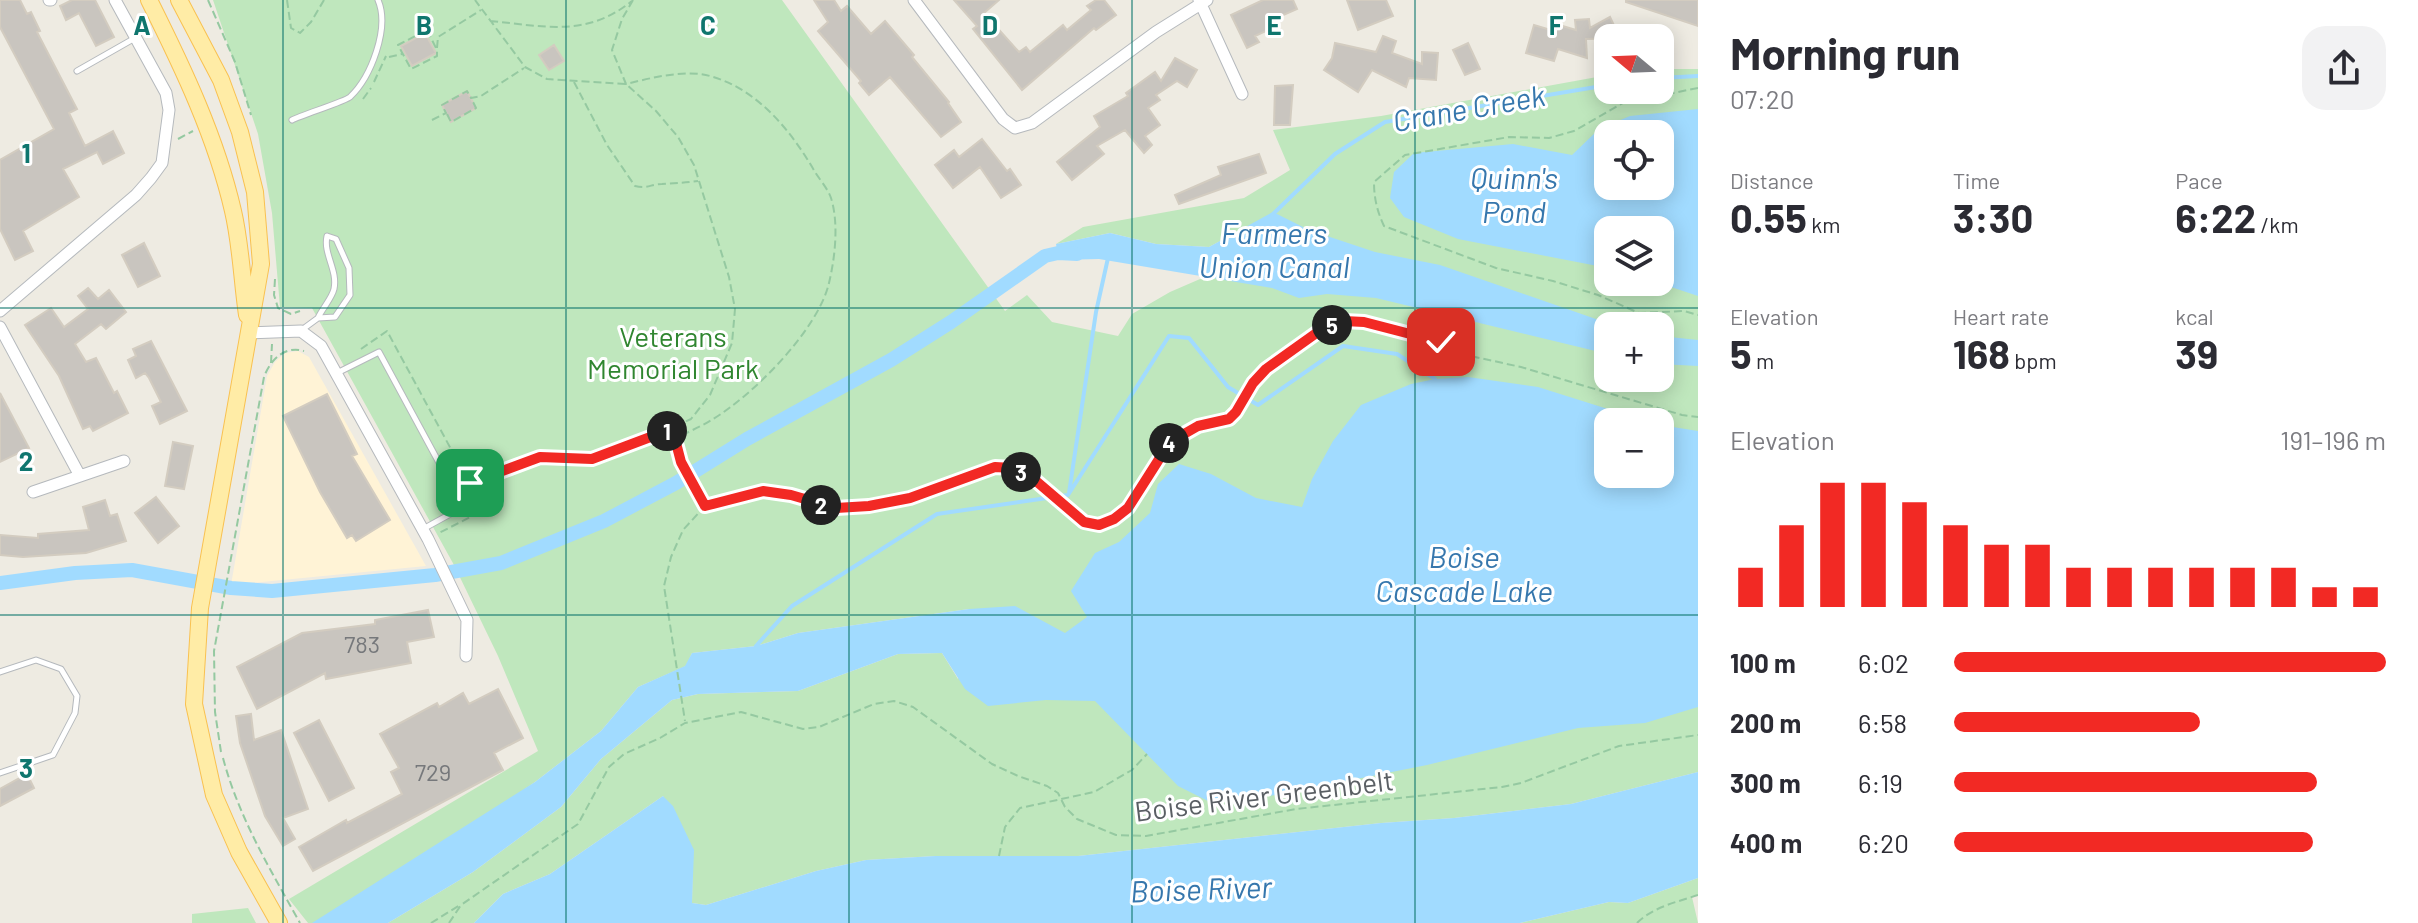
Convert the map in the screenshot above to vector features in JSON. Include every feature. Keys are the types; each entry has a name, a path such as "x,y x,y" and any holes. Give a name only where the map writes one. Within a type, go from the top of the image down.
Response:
{"main road":[{"path":"149,0 204,115 221,164 238,237 249,333"},
{"path":"179,0 221,80 240,132 255,192 261,264 200,608 194,704 214,795 239,852 279,923"}],"street":[{"path":"0,311 136,195 162,163 169,110 166,93 115,0"},
{"path":"914,0 1003,119 1015,128 1032,123 1202,1 1242,94"},
{"path":"0,327 80,476"},
{"path":"249,333 301,331 321,346 458,600 467,620 466,656"},
{"path":"33,492 124,461"}],"lane":[{"path":"292,120 348,99 375,60 382,10 378,0"},
{"path":"77,71 136,37"},
{"path":"301,331 318,318 334,292 335,271 325,242 327,236 336,239 349,268 350,295 335,317 318,318"},
{"path":"337,373 379,352 463,507 422,529"},
{"path":"0,672 36,660 61,669 77,696 75,713 53,755 0,773"}],"path":[{"path":"287,0 291,28 300,33 311,22 324,0"},
{"path":"475,0 525,67 547,79 626,84 649,79 709,75 749,94 782,124 831,198 835,232 829,285 811,320 784,359 748,392 714,419 675,439"},
{"path":"489,20 573,27 598,23 633,0"},
{"path":"470,483 540,457 592,459 691,419 710,395 732,343 735,309 729,277 694,165 678,137 656,111 626,84 612,50 622,19 633,0"},
{"path":"437,50 427,30 398,45 411,69 437,56 438,37 482,9"},
{"path":"386,58 403,54"},
{"path":"471,98 481,96 525,67"},
{"path":"573,81 607,145 635,186 647,189 659,183 674,185 699,181"},
{"path":"1698,88 1623,103 1574,131 1549,138 1509,137 1405,155 1374,182 1374,190 1376,209 1384,226 1496,268 1598,295 1639,313 1684,311 1698,315"},
{"path":"467,91 471,98 476,108 451,122 442,105 467,91"},
{"path":"432,120 446,113"},
{"path":"277,309 291,314 300,311"},
{"path":"685,723 664,586 671,557 683,530 705,506 763,491 791,495 836,508 869,506 910,498 995,467 1012,468 1029,475 1084,522 1099,525 1114,519 1128,508 1170,442 1198,426 1229,419 1266,369 1322,329 1344,321 1364,322 1441,342 1466,355 1521,367 1682,415 1698,417"},
{"path":"300,923 236,802 222,757 213,679 220,613 264,377 270,362 289,350 297,349 311,355"},
{"path":"669,430 675,439 681,462 705,506"},
{"name":"Boise River Greenbelt","path":"449,923 461,905 578,824 609,767 624,754 685,723 741,712 803,729 819,727 874,704 894,701 913,707 992,764 1058,793 1071,814 1089,826 1116,835 1146,836 1296,809 1502,787 1521,783 1619,746 1698,735"},
{"path":"999,856 1005,827 1020,808 1061,800 1109,785 1132,770 1147,754"},
{"path":"1637,923 1656,910 1697,895 1698,902"},
{"path":"431,923 461,905"}],"shaded area":[{"path":"298,351 309,357 426,566 231,585 267,376 285,353"}],"green space":[{"name":"Veterans Memorial Park","path":"213,0 782,0 1005,311 1027,295 1052,322 1118,336 1132,314 1170,292 1207,276 1244,282 1243,229 1209,247 1156,244 1110,233 1056,244 1083,227 1244,198 1290,170 1273,130 1381,116 1594,78 1594,104 1674,104 1674,69 1698,69 1698,772 1571,804 1454,818 1078,856 935,856 866,860 816,871 706,905 692,903 693,850 663,796 550,874 503,894 474,923 388,923 473,872 561,807 601,759 672,700 698,694 798,691 898,654 942,653 958,679 969,609 798,633 756,646 692,653 686,666 638,687 601,731 535,782 334,923 308,923 289,899 538,751 498,656 454,565 312,308 280,307 272,213 258,134"},
{"path":"1698,878 1698,895 1692,897 1698,923 1520,923 1609,902 1628,903"},
{"path":"248,908 256,923 192,923 192,914"}],"water":[{"name":"Quinn's Pond","path":"1698,109 1698,296 1674,288 1674,216 1594,216 1594,265 1458,239 1404,217 1390,198 1394,172 1414,153 1513,144 1572,155 1594,134 1594,200 1674,200 1674,120 1620,120 1630,116"},
{"name":"Farmers Union Canal","path":"1273,212 1309,230 1375,252 1440,265 1594,318 1594,351 1376,298 1327,294 1299,298 1272,288 1099,259 1059,260 1056,244 1110,233 1156,244 1209,247"},
{"path":"1674,337 1698,340 1698,366 1674,365"},
{"name":"Boise Cascade Lake","path":"1468,377 1538,387 1605,408 1594,408 1594,488 1674,488 1674,427 1698,431 1698,707 1645,723 1578,728 1427,765 1276,795 1210,802 1178,786 1095,701 1046,700 988,706 965,689 942,653 898,654 798,691 698,694 672,700 601,759 561,807 473,872 388,923 312,923 535,782 601,731 638,687 685,666 692,653 756,646 798,633 969,609 1015,606 1065,633 1087,617 1071,591 1095,553 1119,542 1150,513 1158,484 1179,464 1211,474 1256,498 1302,507 1312,479 1333,441 1361,405 1411,384"},
{"name":"Boise River","path":"1698,772 1698,878 1628,903 1609,902 1520,923 474,923 503,894 550,874 663,796 673,806 694,850 692,903 706,905 816,871 866,860 935,856 1078,856 1454,818 1571,804"}],"building":[{"path":"0,0 20,0 27,14 31,12 40,31 37,32 77,109 69,113 85,146 113,131 124,153 103,164 97,152 63,169 79,197 23,231 33,251 15,260 0,229 0,160 54,129 0,27"},
{"path":"72,0 95,0 114,37 96,46 79,13 66,20 60,6"},
{"path":"814,0 834,0 841,11 847,6 871,34 885,21 914,55 912,57 949,102 961,122 941,137 890,77 869,95 859,83 861,81 818,31 828,22"},
{"path":"954,0 999,0 984,13 1019,52 1026,47 1030,52 1063,25 1067,30 1091,10 1087,6 1096,0 1104,0 1116,15 1096,30 1094,28 1022,90 973,29 977,26"},
{"path":"1263,0 1293,0 1297,9 1274,19 1277,26 1255,36 1259,42 1247,48 1231,15"},
{"path":"1347,0 1386,0 1393,16 1358,30"},
{"path":"1698,0 1698,26 1626,2"},
{"path":"1610,17 1613,24 1597,24"},
{"path":"1589,19 1590,28 1594,26 1594,39 1586,39 1587,58 1558,49 1554,61 1526,53 1534,25 1554,31 1556,24 1576,30 1575,20"},
{"path":"425,33 436,53 412,66 401,46"},
{"path":"1383,36 1396,41 1392,53 1422,64 1422,52 1438,53 1436,80 1409,78 1406,87 1372,70 1358,92 1324,70 1332,58 1335,43 1376,52"},
{"path":"1468,43 1480,69 1465,75 1453,50"},
{"path":"554,45 564,61 549,70 539,55"},
{"path":"1175,58 1197,70 1187,87 1177,81 1156,95 1160,100 1148,108 1160,125 1145,136 1152,145 1144,153 1125,130 1097,146 1104,154 1072,180 1057,162 1100,127 1094,116 1128,96 1126,93 1155,72 1161,81"},
{"path":"1293,85 1290,125 1274,125 1275,86"},
{"path":"467,91 476,108 451,122 442,105"},
{"path":"982,139 1021,185 1001,198 980,167 953,188 935,165 954,150 959,157"},
{"path":"1259,154 1266,173 1179,204 1175,195 1221,175 1218,167"},
{"path":"144,243 160,276 138,287 122,255"},
{"path":"88,288 98,299 109,290 126,312 106,329 101,324 75,344 86,362 96,358 128,413 93,431 90,426 83,429 59,376 25,325 51,308 64,327 88,309 78,296"},
{"path":"151,341 187,411 160,424 152,406 161,402 149,378 145,373 136,378 128,360 136,356 133,349"},
{"path":"0,393 29,448 0,462"},
{"path":"327,394 357,454 352,456 390,520 356,541 352,535 347,538 320,492 283,416"},
{"path":"173,442 193,446 184,489 165,486"},
{"path":"156,497 179,526 158,543 135,513"},
{"path":"105,500 110,516 117,514 126,541 86,553 23,557 0,555 0,535 38,538 38,534 89,530 83,507"},
{"path":"428,610 434,637 407,642 411,663 326,679 325,673 257,709 237,667 302,633 375,624 375,620"},
{"path":"498,689 523,738 494,753 503,770 313,871 299,847 346,820 347,823 402,794 391,772 399,768 380,734 437,703 439,707 463,693 469,704"},
{"path":"251,714 254,740 281,730 308,809 283,818 295,839 283,846 265,816 240,743 236,716"},
{"path":"319,720 354,788 329,801 294,733"},
{"path":"27,774 34,788 0,806 0,789"}],"waterway":[{"name":"Crane Creek","path":"1674,77 1698,76"},
{"name":"Crane Creek","path":"1272,215 1335,154 1385,122 1594,87"},
{"name":"Farmers Union Canal","path":"0,583 75,573 132,570 231,588 272,591 435,575 501,563 604,521 676,483 747,439 891,360 1045,256 1077,254"},
{"path":"1069,493 1096,312 1108,258"},
{"path":"756,646 792,606 937,514 1068,495 1169,336 1189,338 1228,387 1258,405 1343,346 1397,354 1435,379"}],"route":[{"path":"470,483 540,457 592,459 669,430 675,439 681,462 705,506 763,491 791,495 836,508 869,506 910,498 995,467 1012,468 1029,475 1084,522 1099,525 1114,519 1128,508 1170,442 1198,426 1229,419 1266,369 1322,329 1344,321 1364,322 1441,342"}]}
